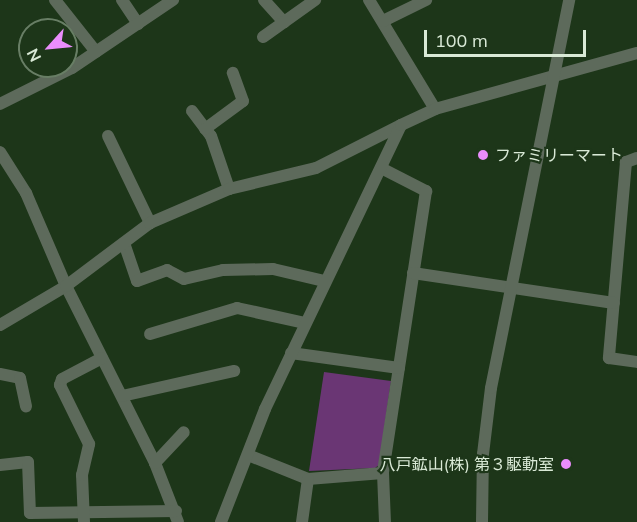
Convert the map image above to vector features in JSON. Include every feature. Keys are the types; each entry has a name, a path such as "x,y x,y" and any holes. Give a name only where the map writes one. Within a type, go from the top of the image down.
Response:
{"street":[{"path":"54,0 96,52"},
{"path":"122,0 138,24"},
{"path":"0,104 96,52 173,0"},
{"path":"264,0 284,22"},
{"path":"263,37 315,0"},
{"path":"369,0 435,109"},
{"path":"383,21 426,0"},
{"path":"482,522 483,454 509,289 569,0"},
{"path":"0,325 66,286 150,224 229,189 316,168 435,109 552,79 637,53"},
{"path":"205,129 243,101 233,73"},
{"path":"192,111 205,129 229,189"},
{"path":"221,522 291,353 401,125"},
{"path":"108,136 150,224"},
{"path":"0,152 26,193 66,286 155,463 177,516 29,517 28,462 0,465"},
{"path":"637,158 626,162 609,358 637,362"},
{"path":"381,168 426,191 382,473 385,522"},
{"path":"124,243 137,281 168,270 184,279 223,270 273,269 324,281"},
{"path":"413,273 614,303"},
{"path":"150,334 237,308 305,323"},
{"path":"291,353 399,368"},
{"path":"85,517 82,475 89,444 60,385 62,379 102,358"},
{"path":"122,396 234,371"},
{"path":"0,374 20,378 26,406"},
{"path":"155,463 184,432"},
{"path":"248,455 308,479 382,473"},
{"path":"302,522 308,479"}],"shaded area":[{"path":"324,372 391,381 379,465 375,468 309,471"}],"place":[{"name":"ファミリーマート","path":"483,155"},
{"name":"八戸鉱山(株) 第３駆動室","path":"566,464"}]}
